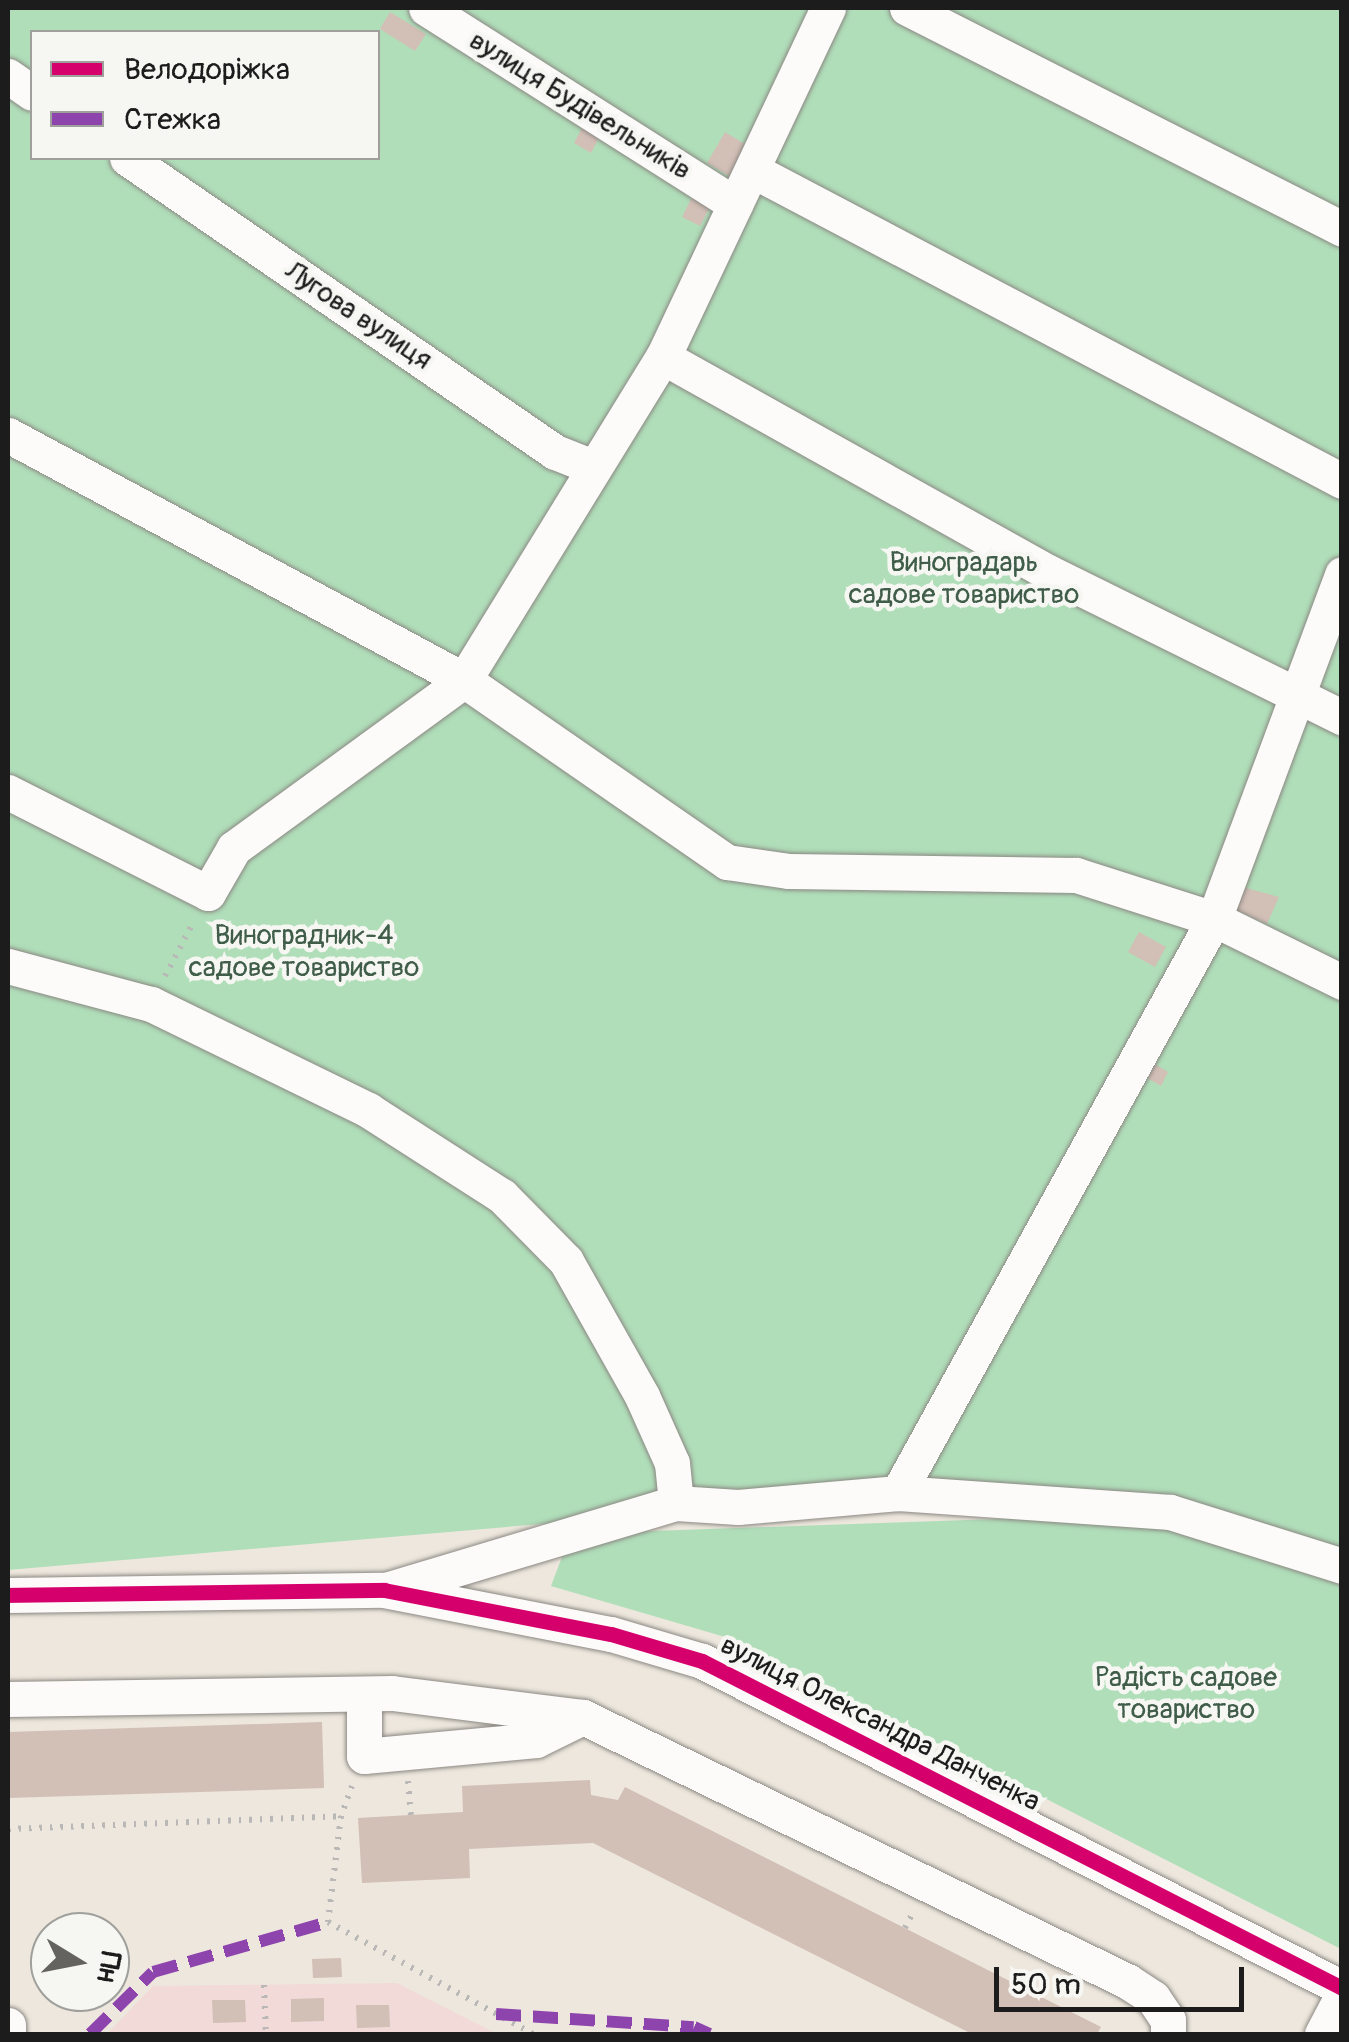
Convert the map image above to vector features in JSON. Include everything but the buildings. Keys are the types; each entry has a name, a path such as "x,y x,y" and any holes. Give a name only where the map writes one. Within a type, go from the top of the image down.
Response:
{"street":[{"name":"вулиця Будівельників","path":"426,8 736,204"},
{"path":"8,792 208,893 234,848 464,680 662,357 828,8"},
{"path":"906,8 1342,228"},
{"path":"8,76 30,92"},
{"name":"Лугова вулиця","path":"130,160 555,452 593,467"},
{"path":"752,170 1342,481"},
{"path":"662,357 1050,573 1342,717"},
{"path":"8,435 464,680 727,862 789,871 1076,875 1214,919 1342,982"},
{"path":"898,1493 1214,919 1283,744 1293,692 1342,574"},
{"path":"8,966 151,1004 368,1110 502,1196 566,1261 642,1396 672,1463 676,1503"},
{"path":"384,1590 676,1503 738,1508 898,1493 1170,1512 1342,1566"},
{"name":"вулиця Олександра Данченка","path":"8,1595 384,1590 524,1613 702,1660 1342,1988"},
{"path":"8,1699 364,1694 583,1716 1127,1982 1153,1998 1168,2020 1168,2034"},
{"path":"364,1694 364,1756 536,1740 583,1716"},
{"path":"1322,2034 1342,1996"},
{"path":"8,2025 8,2034"}],"path":[{"path":"151,1004 208,893"},
{"path":"364,1756 340,1816 328,1922 534,2034"},
{"path":"8,1829 340,1816"},
{"path":"264,1985 266,2034"}],"shaded area":[{"path":"397,1983 497,2034 107,2034 153,1986"}],"green space":[{"path":"8,8 1341,8 1341,1551 1156,1493 912,1483 738,1507 8,1570"},
{"name":"Радість садове товариство","path":"1053,1517 1179,1525 1341,1585 1341,1949 732,1639 551,1586 565,1549 623,1532"}],"marked path":[{"path":"90,2034 153,1972 328,1922"},
{"path":"496,2014 694,2027 710,2034"}],"cycle path":[{"path":"8,1595 384,1590 611,1634 702,1661 1342,1988"}],"park label":[{"name":"Виноградарь садове товариство","path":"964,579"},
{"name":"Виноградник-4 садове товариство","path":"304,952"}]}
